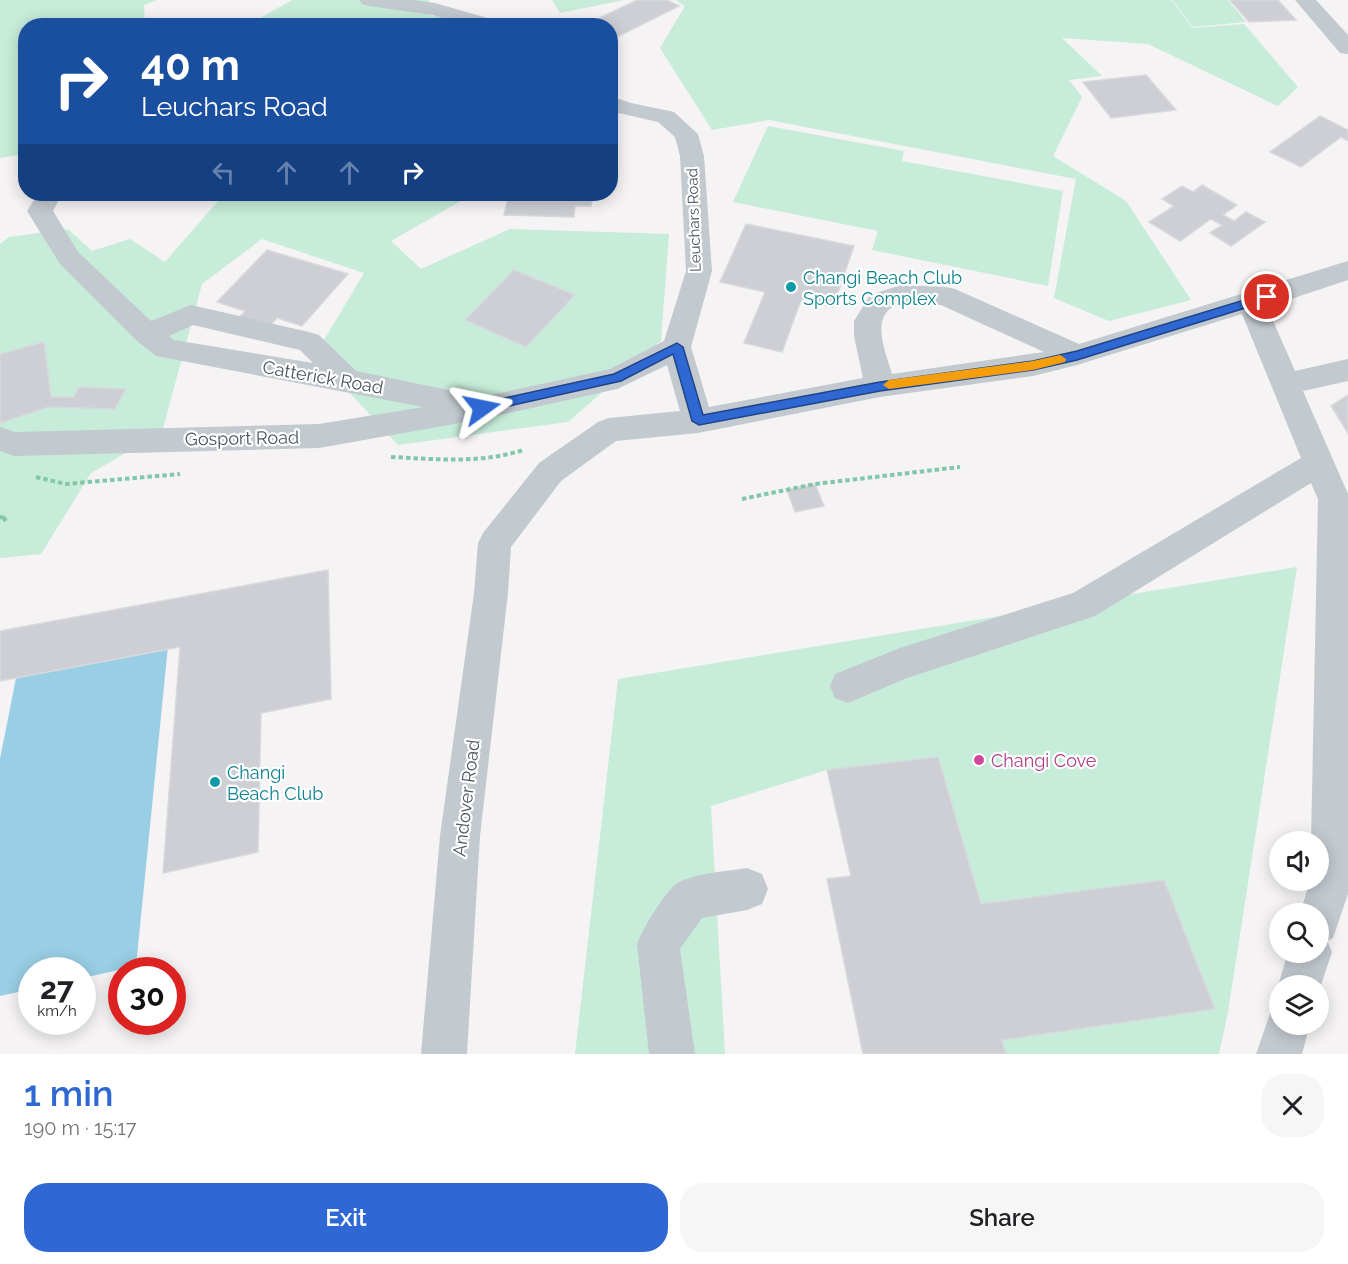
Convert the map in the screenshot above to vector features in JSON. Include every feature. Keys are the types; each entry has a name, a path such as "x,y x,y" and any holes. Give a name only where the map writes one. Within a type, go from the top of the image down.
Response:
{"street":[{"path":"369,0 435,9 466,18"},
{"path":"1305,0 1348,48"},
{"name":"Leuchars Road","path":"618,106 666,117 686,134 692,156 699,271 677,347"},
{"name":"Catterick Road","path":"46,201 40,211 69,258 147,334 166,349 347,380 482,408 617,378 677,347"},
{"path":"677,347 699,421 880,386 1033,365 1077,355 1348,270"},
{"path":"880,386 868,336 868,321 880,302 901,294 945,296 1077,355"},
{"path":"1251,302 1334,500 1331,882 1324,903"},
{"path":"1286,384 1348,370"},
{"name":"Gosport Road","path":"0,439 14,444 319,436 482,408"},
{"name":"Andover Road","path":"444,1054 460,836 491,593 495,543 550,472 609,430 699,421"},
{"path":"848,686 900,664 1083,605 1319,463"},
{"path":"672,1054 658,944 690,899 747,889"},
{"path":"1279,1054 1285,1035"}],"path":[{"path":"742,499 815,484 960,467"},
{"path":"0,517 7,518 0,522"}],"green space":[{"path":"0,0 157,0 144,5 145,18 18,18 18,155 0,158"},
{"path":"292,0 429,0 429,15 449,18 260,18"},
{"path":"552,0 624,0 560,13"},
{"path":"676,0 1171,0 1193,28 1244,24 1298,87 1278,106 1148,44 1062,38 1102,76 1069,80 1082,97 1053,156 1126,201 1191,300 1109,321 1054,298 1076,179 769,120 712,130 660,48 685,6"},
{"path":"1172,0 1228,0 1246,22 1193,27"},
{"path":"768,126 904,151 902,161 1063,191 1048,286 872,250 878,231 733,202"},
{"path":"218,201 461,201 391,241 421,269 510,229 669,234 661,341 568,422 398,445 350,393 324,340 364,273 262,239 202,284 162,432 91,473 41,554 0,558 0,244 9,237 68,229 92,251 130,239 165,262"},
{"path":"1297,567 1228,1012 1219,1054 1006,1054 1002,1040 1215,1009 1164,880 981,904 938,757 827,770 711,806 725,1054 575,1054 618,679"}],"water":[{"path":"168,646 137,957 108,957 108,972 96,975 96,957 18,957 18,992 0,996 0,759 17,673"}],"building":[{"path":"637,0 667,0 679,6 618,36 618,18 600,18"},
{"path":"1230,0 1278,0 1296,20 1249,22"},
{"path":"1146,75 1176,110 1111,118 1083,82"},
{"path":"1320,116 1348,130 1348,141 1341,137 1301,167 1270,152"},
{"path":"1202,185 1237,205 1223,215 1234,221 1246,212 1265,222 1231,246 1210,233 1222,225 1211,219 1180,241 1149,222 1174,206 1162,199 1182,186 1193,192"},
{"path":"507,201 592,201 591,206 575,206 574,217 504,215"},
{"name":"Changi Beach Club Sports Complex","path":"746,224 854,246 833,307 801,300 782,352 744,343 765,292 720,282"},
{"path":"267,250 348,274 302,326 277,318 269,327 239,318 245,311 217,302"},
{"path":"514,270 575,295 526,347 465,320"},
{"path":"44,342 51,397 74,397 79,387 126,389 115,409 49,407 0,423 0,354"},
{"path":"1348,395 1348,433 1331,406"},
{"path":"815,484 824,506 795,512 787,490"},
{"name":"Changi Beach Club","path":"328,570 331,699 261,713 258,852 163,873 180,647 0,681 0,631"},
{"path":"938,757 981,904 1164,880 1215,1009 1002,1040 1006,1054 863,1054 827,879 851,876 827,770"}],"slow traffic":[{"path":"889,385 1033,365 1060,359"}],"place":[{"name":"Changi Beach Club Sports Complex","path":"791,287"},
{"name":"Changi Cove","path":"979,760"},
{"name":"Changi Beach Club","path":"215,782"}],"route":[{"path":"482,408 617,378 677,347 699,421 880,386 1033,365 1077,355 1267,297"}]}
